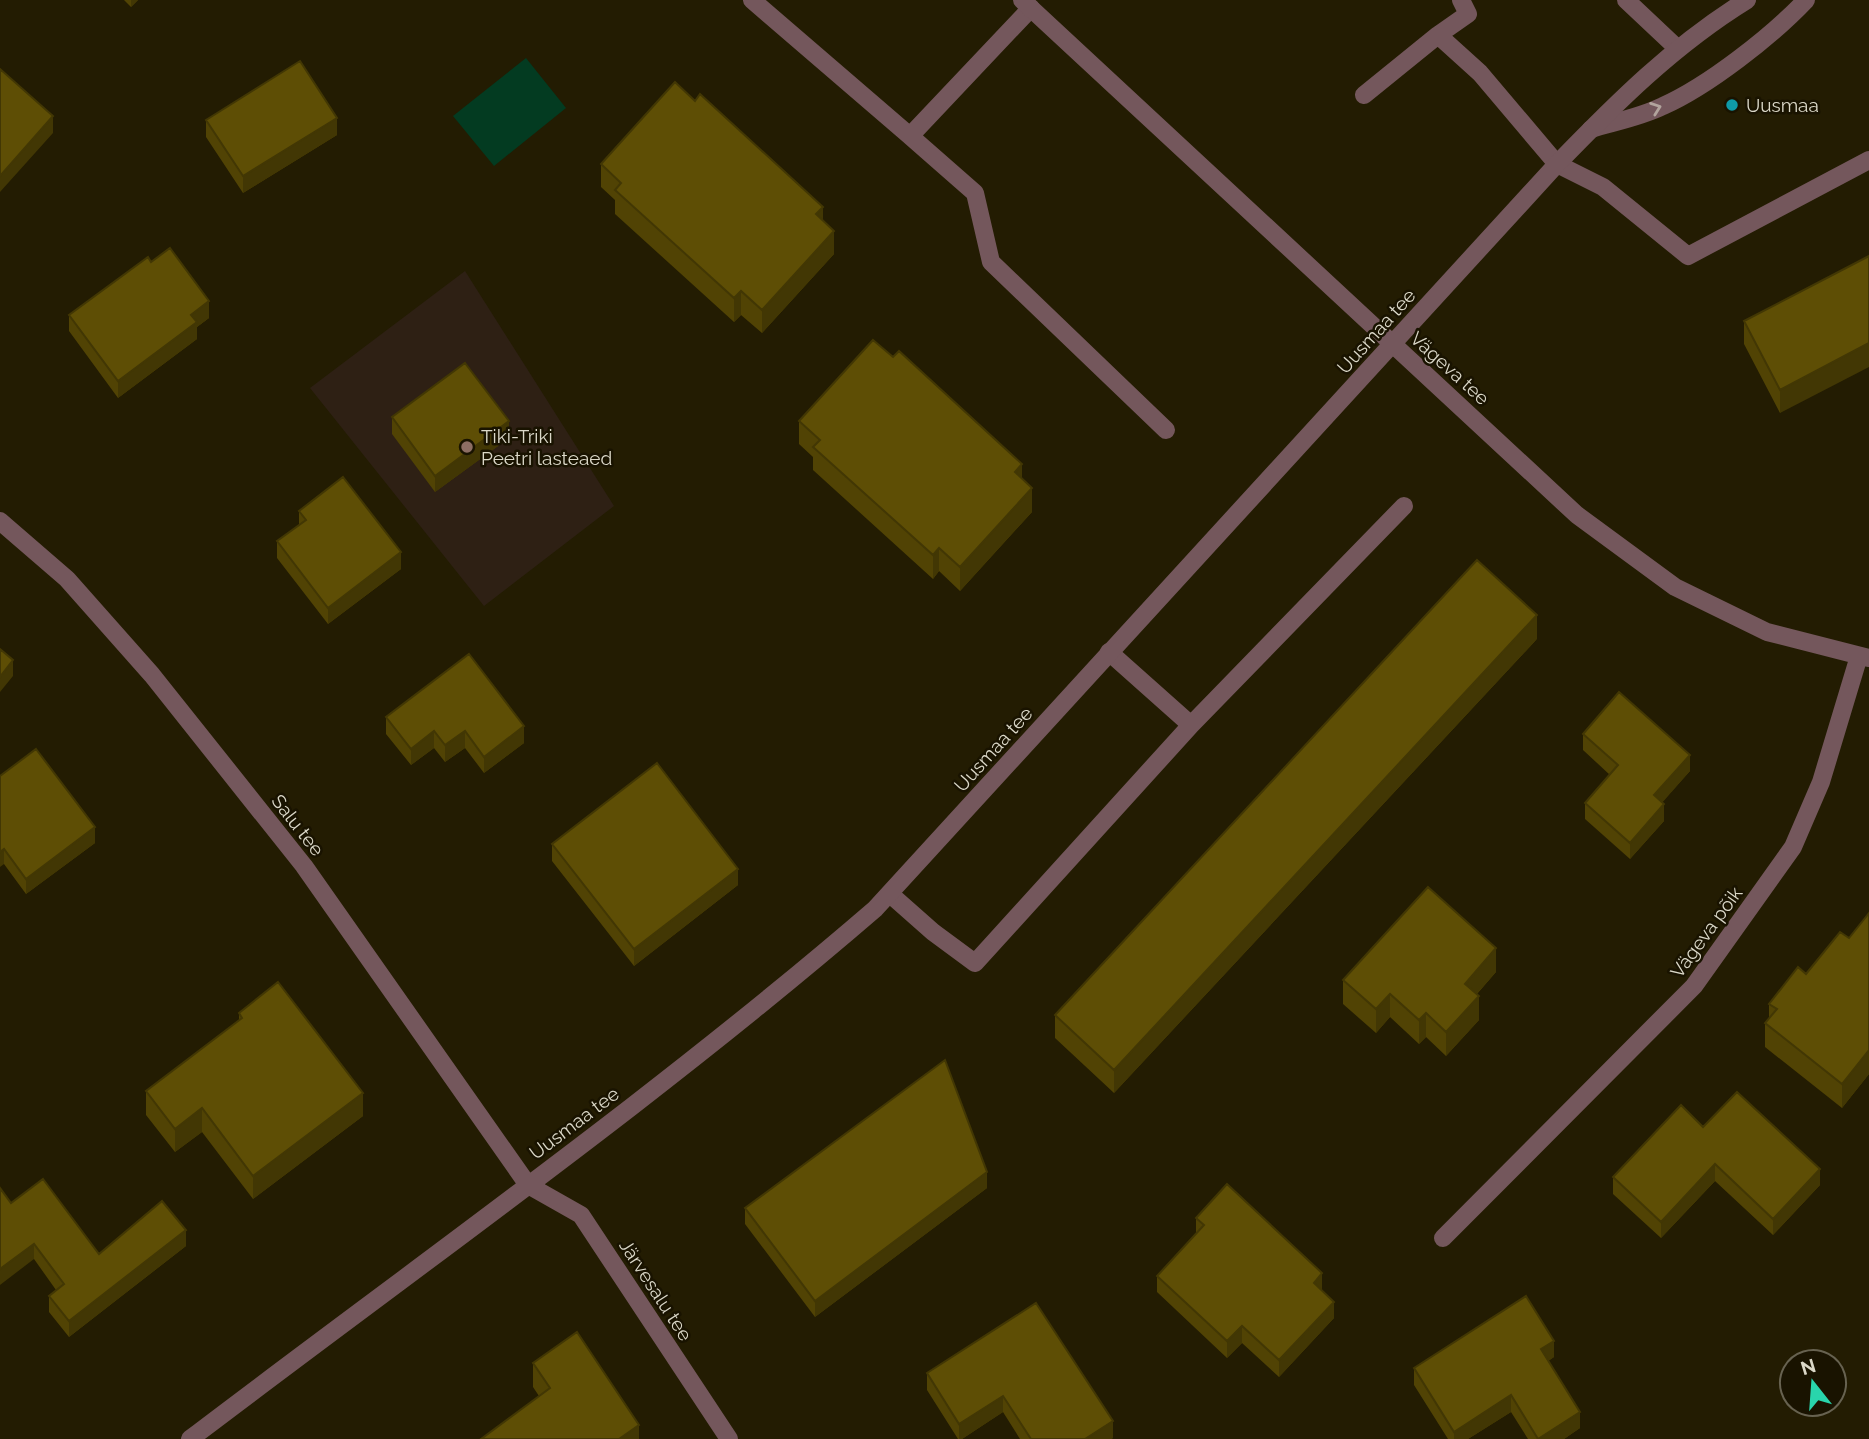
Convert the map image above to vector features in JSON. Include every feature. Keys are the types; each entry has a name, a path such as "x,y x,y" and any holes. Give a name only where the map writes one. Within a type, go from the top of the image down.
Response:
{"street":[{"path":"752,0 975,193 991,262 1166,430"},
{"path":"1364,95 1468,14 1461,0"},
{"path":"1626,0 1677,48"},
{"name":"Uusmaa tee","path":"190,1439 528,1185 782,989 890,894 1557,164 1642,78 1677,48 1747,0"},
{"path":"1591,129 1663,106 1721,69 1787,20 1806,0"},
{"path":"910,136 1027,4"},
{"name":"Vägeva tee","path":"1027,4 1577,514 1675,587 1767,632 1864,657"},
{"path":"1438,35 1480,73 1557,164 1602,187 1688,256 1869,160"},
{"path":"890,894 933,932 975,963 1191,725 1404,506"},
{"name":"Salu tee","path":"0,521 67,579 169,696 304,866 528,1185"},
{"path":"1109,652 1191,725"},
{"name":"Vägeva põik","path":"1443,1238 1695,986 1793,847 1821,782 1864,657"},
{"name":"Järvesalu tee","path":"528,1185 581,1214 729,1439"}],"shaded area":[{"name":"Tiki-Triki Peetri lasteaed","path":"465,271 614,506 484,606 310,388"}],"green space":[{"path":"526,58 566,108 494,166 453,116"}],"building":[{"path":"300,61 337,118 243,176 206,120"},
{"path":"0,69 53,116 0,176"},
{"path":"675,82 695,101 700,94 823,207 816,214 834,231 762,310 741,291 734,298 615,190 621,183 601,164"},
{"path":"170,248 209,301 191,315 197,322 118,381 69,315 148,257 151,262"},
{"path":"1869,256 1869,343 1780,390 1744,321"},
{"path":"873,340 893,357 899,351 1022,464 1015,472 1032,488 960,567 939,548 933,555 813,447 820,440 799,421"},
{"path":"465,363 509,421 435,476 392,417"},
{"path":"343,477 401,552 328,608 277,541 306,520 299,511"},
{"path":"1477,560 1537,615 1114,1070 1055,1015"},
{"path":"0,649 13,660 0,677"},
{"path":"469,654 524,726 484,757 465,731 445,745 434,731 411,749 386,717"},
{"path":"1619,692 1690,755 1654,795 1664,804 1630,843 1585,803 1618,765 1583,734"},
{"path":"36,749 95,827 26,879 4,849 0,852 0,776"},
{"path":"657,763 738,869 634,949 552,844"},
{"path":"1428,887 1496,948 1465,984 1479,996 1446,1032 1426,1013 1419,1020 1390,994 1376,1009 1343,980"},
{"path":"1869,913 1869,1050 1842,1084 1765,1023 1777,1009 1769,1004 1798,967 1806,974 1840,932 1849,938"},
{"path":"278,982 363,1093 253,1176 202,1108 175,1129 146,1091 242,1018 239,1013"},
{"path":"945,1060 987,1172 815,1301 745,1208"},
{"path":"1737,1092 1820,1169 1773,1219 1715,1164 1661,1222 1613,1177 1681,1105 1703,1127"},
{"path":"43,1179 99,1254 162,1201 186,1230 69,1321 49,1296 64,1284 34,1244 0,1269 0,1188 11,1203"},
{"path":"1227,1184 1322,1273 1314,1283 1334,1302 1279,1360 1242,1326 1227,1341 1157,1276 1204,1225 1196,1218"},
{"path":"1526,1296 1554,1341 1541,1349 1580,1412 1538,1439 1511,1395 1454,1432 1414,1368"},
{"path":"1036,1303 1113,1421 1085,1439 1031,1439 1003,1396 959,1424 927,1373"},
{"path":"577,1332 639,1425 619,1439 481,1439 550,1388 533,1363"}],"place":[{"name":"Uusmaa","path":"1732,105"},
{"name":"Tiki-Triki Peetri lasteaed","path":"467,447"}]}
